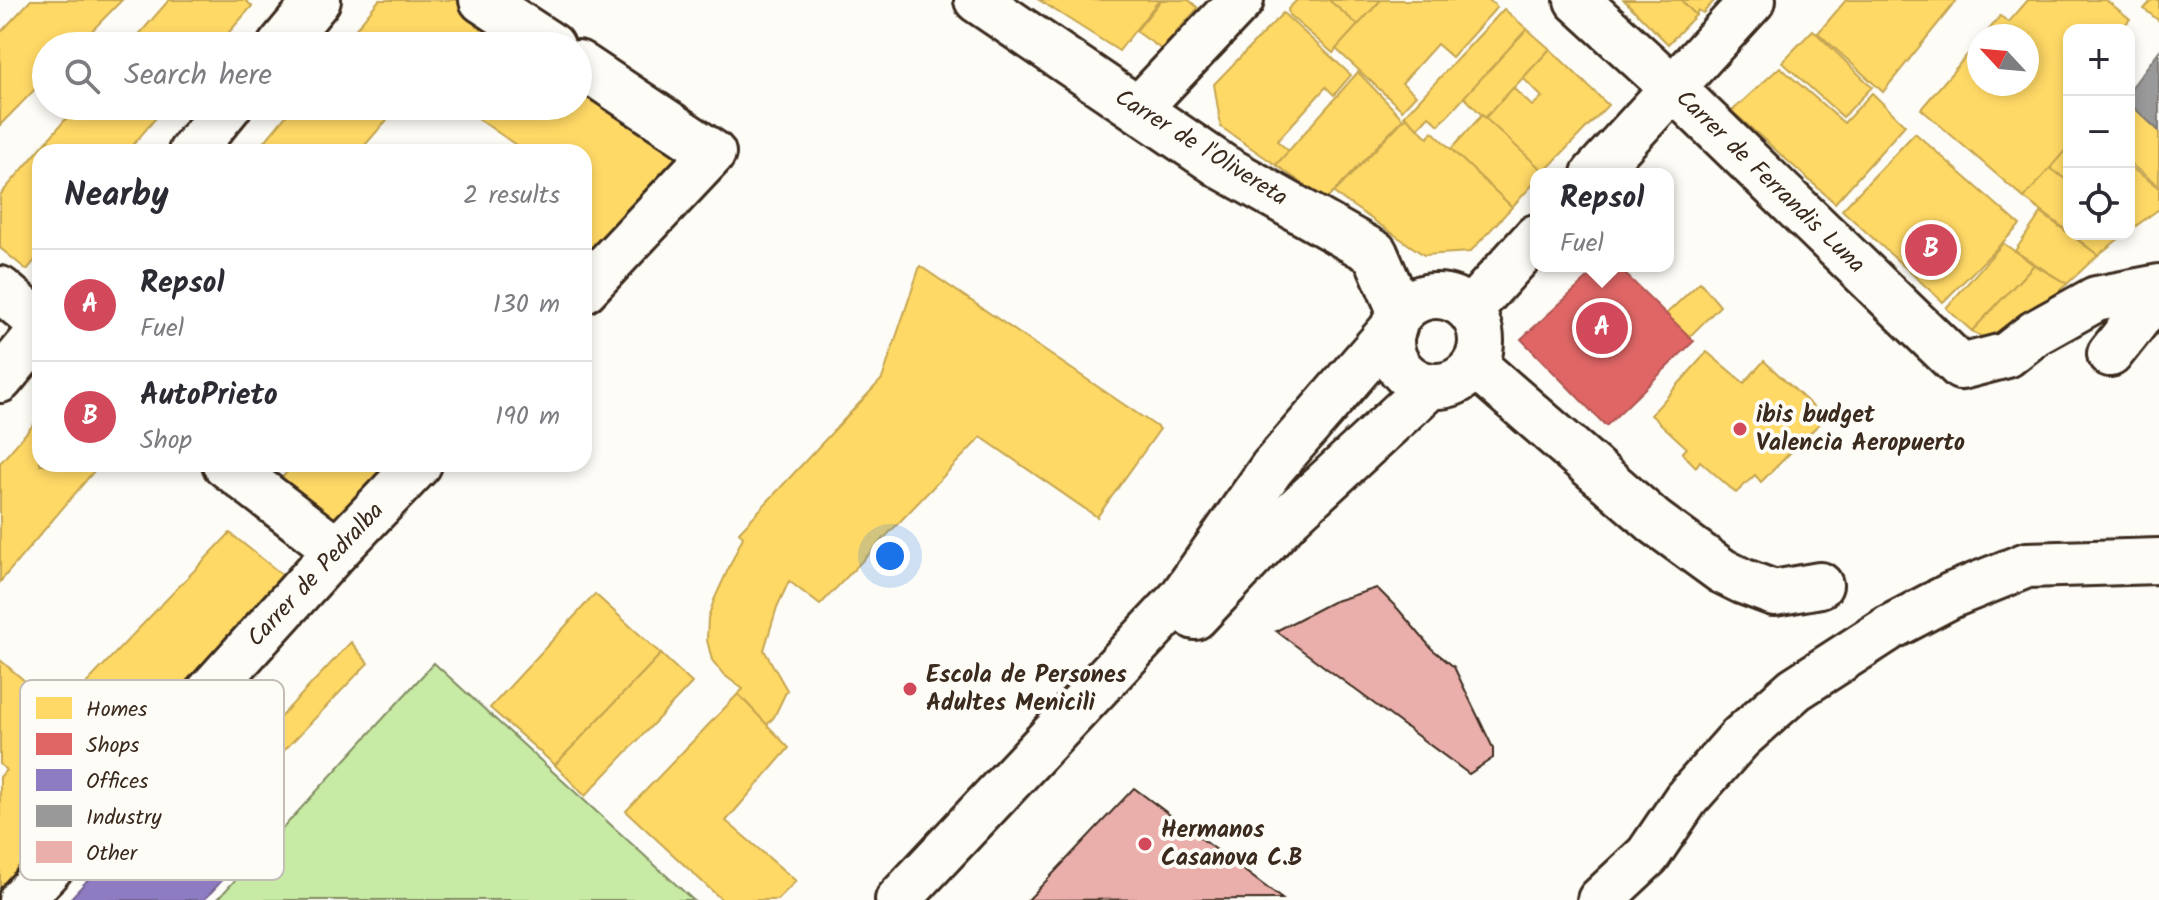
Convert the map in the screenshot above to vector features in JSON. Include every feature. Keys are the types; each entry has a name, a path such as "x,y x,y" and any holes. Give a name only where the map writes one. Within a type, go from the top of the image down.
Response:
{"street":[{"path":"292,32 318,0"},
{"path":"482,0 531,32"},
{"name":"Carrer de l'Olivereta","path":"977,0 1223,167 1375,253 1397,320"},
{"path":"1138,109 1241,0"},
{"name":"Carrer de Ferrandis Luna","path":"1577,0 1673,88 1961,367 2007,355 2035,333 2096,299 2159,289"},
{"path":"1600,168 1753,0"},
{"path":"592,72 713,153 592,282"},
{"path":"198,144 217,120"},
{"path":"1470,310 1530,244"},
{"path":"0,289 32,316"},
{"path":"2110,354 2159,289"},
{"path":"898,900 1181,598 1272,468 1397,320 1412,303 1427,297 1443,296 1470,310 1481,336 1481,351 1475,365 1455,382 1443,386 1417,382 1398,365 1393,353 1391,340 1397,320"},
{"path":"0,380 32,342"},
{"path":"1475,365 1655,522 1722,571 1774,593 1820,585"},
{"path":"929,900 1291,515 1430,386"},
{"path":"235,472 337,550"},
{"name":"Carrer de Pedralba","path":"220,680 411,472"},
{"path":"1600,900 1648,855 1695,789 1740,738 1795,689 1891,627 1952,595 2027,565 2159,561"},
{"name":"Carrer de Pedralba","path":"21,900 39,880"}],"green space":[{"path":"434,663 693,900 217,900 235,880 284,880 284,827"}],"building: Homes":[{"path":"31,0 122,0 91,32 32,32 32,92 0,125 0,33"},
{"path":"169,0 245,0 252,6 229,32 141,32"},
{"path":"379,0 462,0 507,32 353,32"},
{"path":"1039,0 1159,0 1119,51"},
{"path":"1161,0 1189,0 1198,8 1161,49 1136,31"},
{"path":"1297,0 1329,0 1358,25 1333,53 1289,15 1288,9"},
{"path":"1329,0 1381,0 1358,25"},
{"path":"1381,0 1489,0 1497,7 1452,57 1437,44 1402,83 1416,95 1402,110 1336,49"},
{"path":"1624,0 1681,0 1696,15 1668,44"},
{"path":"1681,0 1715,0 1703,13 1698,10 1696,15"},
{"path":"1846,0 1957,0 1883,92 1818,33"},
{"path":"2028,0 2106,0 2130,19 2126,24 2063,24 2063,154 2024,198 1921,109 1967,55 1967,96 2039,96 2039,24 1994,24 2000,16 2009,22"},
{"path":"2152,0 2159,0 2159,21 2144,9"},
{"path":"1504,9 1527,29 1439,125 1429,116 1418,128 1404,116"},
{"path":"1283,13 1351,75 1334,95 1326,87 1277,141 1289,151 1276,165 1221,127 1214,84"},
{"path":"1527,29 1550,49 1485,118 1464,97"},
{"path":"1813,30 1872,87 1843,117 1782,62"},
{"path":"1550,49 1608,105 1548,168 1540,168 1485,118 1513,88 1532,106 1542,97 1523,78"},
{"path":"1780,67 1844,123 1872,93 1905,125 1835,203 1732,111"},
{"path":"1358,72 1403,119 1326,200 1276,165"},
{"path":"592,92 689,161 592,263 592,144 515,144 480,120 592,120"},
{"path":"2135,109 2159,131 2159,186 2135,168"},
{"path":"1482,115 1540,168 1530,168 1530,188 1512,207 1451,149"},
{"path":"1406,117 1428,138 1432,131 1512,207 1470,252 1424,255 1334,193"},
{"path":"65,120 154,120 134,144 44,144"},
{"path":"282,120 387,120 366,144 263,144"},
{"path":"1915,133 2020,225 1943,302 1842,210"},
{"path":"2063,153 2063,178 2050,168"},
{"path":"32,158 32,264 27,270 0,248 0,195"},
{"path":"2050,168 2063,178 2063,227 2024,198"},
{"path":"2135,170 2159,188 2159,209 2135,227"},
{"path":"2041,213 2063,229 2063,240 2078,240 2098,255 2067,284 2015,251"},
{"path":"2079,240 2117,240 2098,255"},
{"path":"2003,243 2034,265 1972,331 1946,308"},
{"path":"2034,265 2067,284 1997,345 1972,331"},
{"path":"920,266 1160,429 1097,517 981,437 820,605 789,581 777,607 764,650 787,690 767,725 738,694 743,689 724,675 712,660 707,640 708,618 714,600 743,537 739,532 882,379"},
{"path":"1700,282 1720,306 1689,337 1666,314"},
{"name":"ibis budget Valencia Aeropuerto","path":"1707,352 1744,383 1764,361 1825,418 1761,482 1755,475 1736,493 1700,461 1696,467 1682,453 1687,448 1651,415"},
{"path":"32,426 32,472 93,472 0,582 0,463"},
{"path":"287,472 394,472 339,530 279,481"},
{"path":"230,533 290,581 197,680 90,680"},
{"path":"595,594 661,654 555,765 490,708"},
{"path":"351,642 368,663 284,751 284,713"},
{"path":"661,654 692,683 585,796 555,765"},
{"path":"0,660 24,680 20,680 20,870 0,891 0,777 6,770 0,764"},
{"path":"738,694 789,748 726,821 796,881 777,900 722,900 626,811"}],"building: Shops":[{"path":"1594,272 1623,272 1694,341 1606,426 1521,339"}],"building: Offices":[{"path":"88,880 223,880 204,900 69,900"}],"building: Industry":[{"path":"2159,51 2159,131 2135,109 2135,83"}],"building: Other":[{"path":"1377,588 1432,649 1454,667 1493,748 1493,758 1469,774 1276,631 1332,602"},
{"name":"Hermanos Casanova C.B","path":"1134,788 1282,899 1028,900"}],"place":[{"name":"AutoPrieto","path":"1931,250"},
{"name":"Repsol","path":"1602,328"},
{"name":"ibis budget Valencia Aeropuerto","path":"1740,429"},
{"name":"Escola de Persones Adultes Menicili","path":"910,689"},
{"name":"Hermanos Casanova C.B","path":"1145,844"}]}
